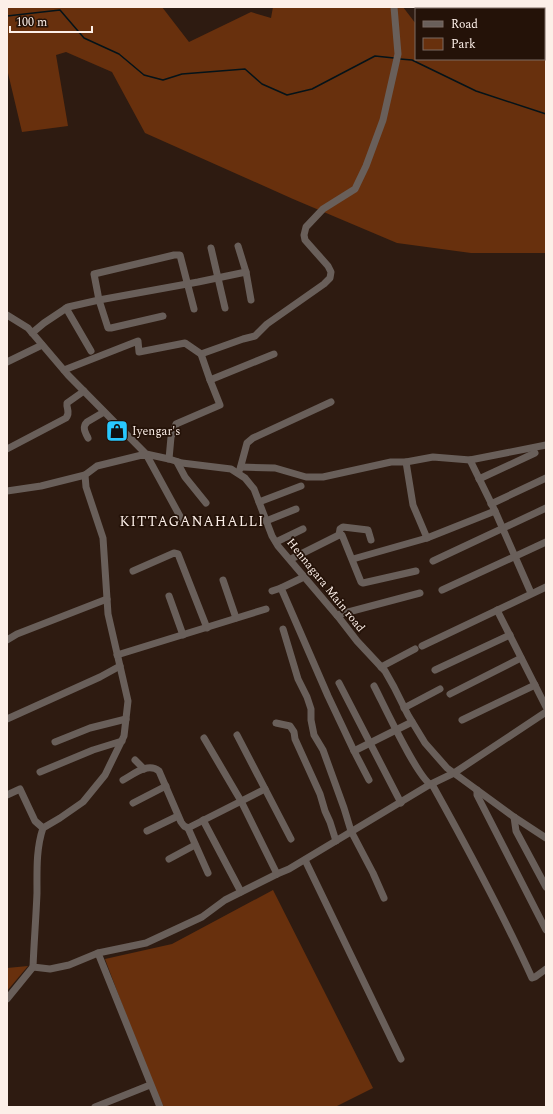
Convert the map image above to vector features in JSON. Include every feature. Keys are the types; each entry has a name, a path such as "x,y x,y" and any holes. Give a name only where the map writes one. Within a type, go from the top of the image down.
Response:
{"street":[{"path":"201,354 255,336 267,324 330,278 331,272 328,266 305,240 304,235 306,227 323,209 355,189 366,166 383,120 398,54 394,7"},
{"path":"238,246 246,272 252,300"},
{"path":"211,248 225,308"},
{"path":"163,316 108,328 99,300 94,274 174,255 180,255 194,309"},
{"path":"32,333 66,308 99,300 246,272"},
{"path":"66,308 91,351"},
{"path":"7,315 28,328 64,370 146,454 182,520"},
{"path":"64,370 138,341 139,352 184,342 201,354 220,405 176,424 171,437 169,459"},
{"path":"7,362 42,345"},
{"path":"210,380 274,354"},
{"path":"7,449 66,418 69,415 66,406 67,403 84,391"},
{"path":"240,470 248,443 253,438 331,402"},
{"path":"88,438 84,424 104,412"},
{"path":"7,491 41,486 85,475 97,466 146,454 169,459 182,464 240,470 274,468 306,477 323,477 391,462 406,462 433,457 470,460 546,445"},
{"path":"479,479 536,453"},
{"path":"470,460 495,511 531,593"},
{"path":"177,462 185,477 206,504"},
{"path":"406,462 412,505 427,538"},
{"name":"Hennagara Main road","path":"240,470 254,489 276,542 337,615 357,642 381,667 394,687 404,708 425,743 447,768 514,818 546,838"},
{"path":"7,999 33,967 37,862 39,840 43,828 84,802 105,775 124,736 128,702 108,614 103,538 86,487 85,475"},
{"path":"491,504 546,478"},
{"path":"259,502 301,486"},
{"path":"433,561 546,508"},
{"path":"266,521 296,509"},
{"path":"352,559 427,538 495,511"},
{"path":"339,535 340,529 343,527 368,530 372,540"},
{"path":"276,542 303,529"},
{"path":"339,535 342,535 360,581 363,583 416,570"},
{"path":"291,559 339,535"},
{"path":"442,590 546,542"},
{"path":"133,571 174,553 178,554 207,628"},
{"path":"272,591 304,577"},
{"path":"223,580 236,618"},
{"path":"381,667 546,587"},
{"path":"281,588 328,696 369,780"},
{"path":"337,615 420,593"},
{"path":"169,596 183,635"},
{"path":"7,640 17,634 107,599"},
{"path":"118,655 266,609"},
{"path":"497,610 546,707"},
{"path":"283,629 298,679 311,708 311,720 314,735 323,750 351,832 373,872 384,898"},
{"path":"435,670 510,635"},
{"path":"450,694 521,658"},
{"path":"7,720 120,666"},
{"path":"339,683 401,803"},
{"path":"462,720 535,685"},
{"path":"374,686 396,731 422,776 429,785 433,786 451,818 511,932 532,978 546,970"},
{"path":"404,708 440,689"},
{"path":"33,967 50,969 69,965 98,953 146,943 202,917 225,900 289,869 429,785 454,772 546,712"},
{"path":"56,742 90,728 126,719"},
{"path":"354,751 412,722"},
{"path":"276,723 290,726 294,732 295,740 320,794 336,841"},
{"path":"237,735 291,839"},
{"path":"204,738 241,801 277,874"},
{"path":"40,772 93,750 122,741"},
{"path":"135,760 144,769"},
{"path":"123,780 150,767 159,771 178,816 184,826 188,828 208,873"},
{"path":"133,803 166,786"},
{"path":"7,796 20,789 35,821 43,828"},
{"path":"188,828 265,789"},
{"path":"477,790 477,794 546,930"},
{"path":"147,831 178,816"},
{"path":"514,818 516,831 546,887"},
{"path":"203,820 241,892"},
{"path":"169,859 195,845"},
{"path":"305,860 401,1059"},
{"path":"98,953 160,1107"},
{"path":"95,1107 150,1084"}],"green space":[{"path":"7,7 162,7 189,42 251,12 271,18 273,7 403,7 415,23 415,60 546,60 546,253 471,253 397,243 293,199 145,133 112,72 66,52 56,55 68,126 22,132 7,72"},
{"path":"273,890 373,1088 335,1107 164,1107 150,1079 105,959 172,944"},
{"path":"28,966 7,991 7,968"}],"waterway":[{"path":"7,16 60,10 84,38 119,54 144,75 163,80 182,74 245,69 262,84 287,95 312,89 375,56 394,58"},
{"path":"400,59 412,60 476,91 546,114"}],"place":[{"name":"Iyengar's","path":"117,431"}],"district":[{"name":"KITTAGANAHALLI","path":"192,521"}]}
